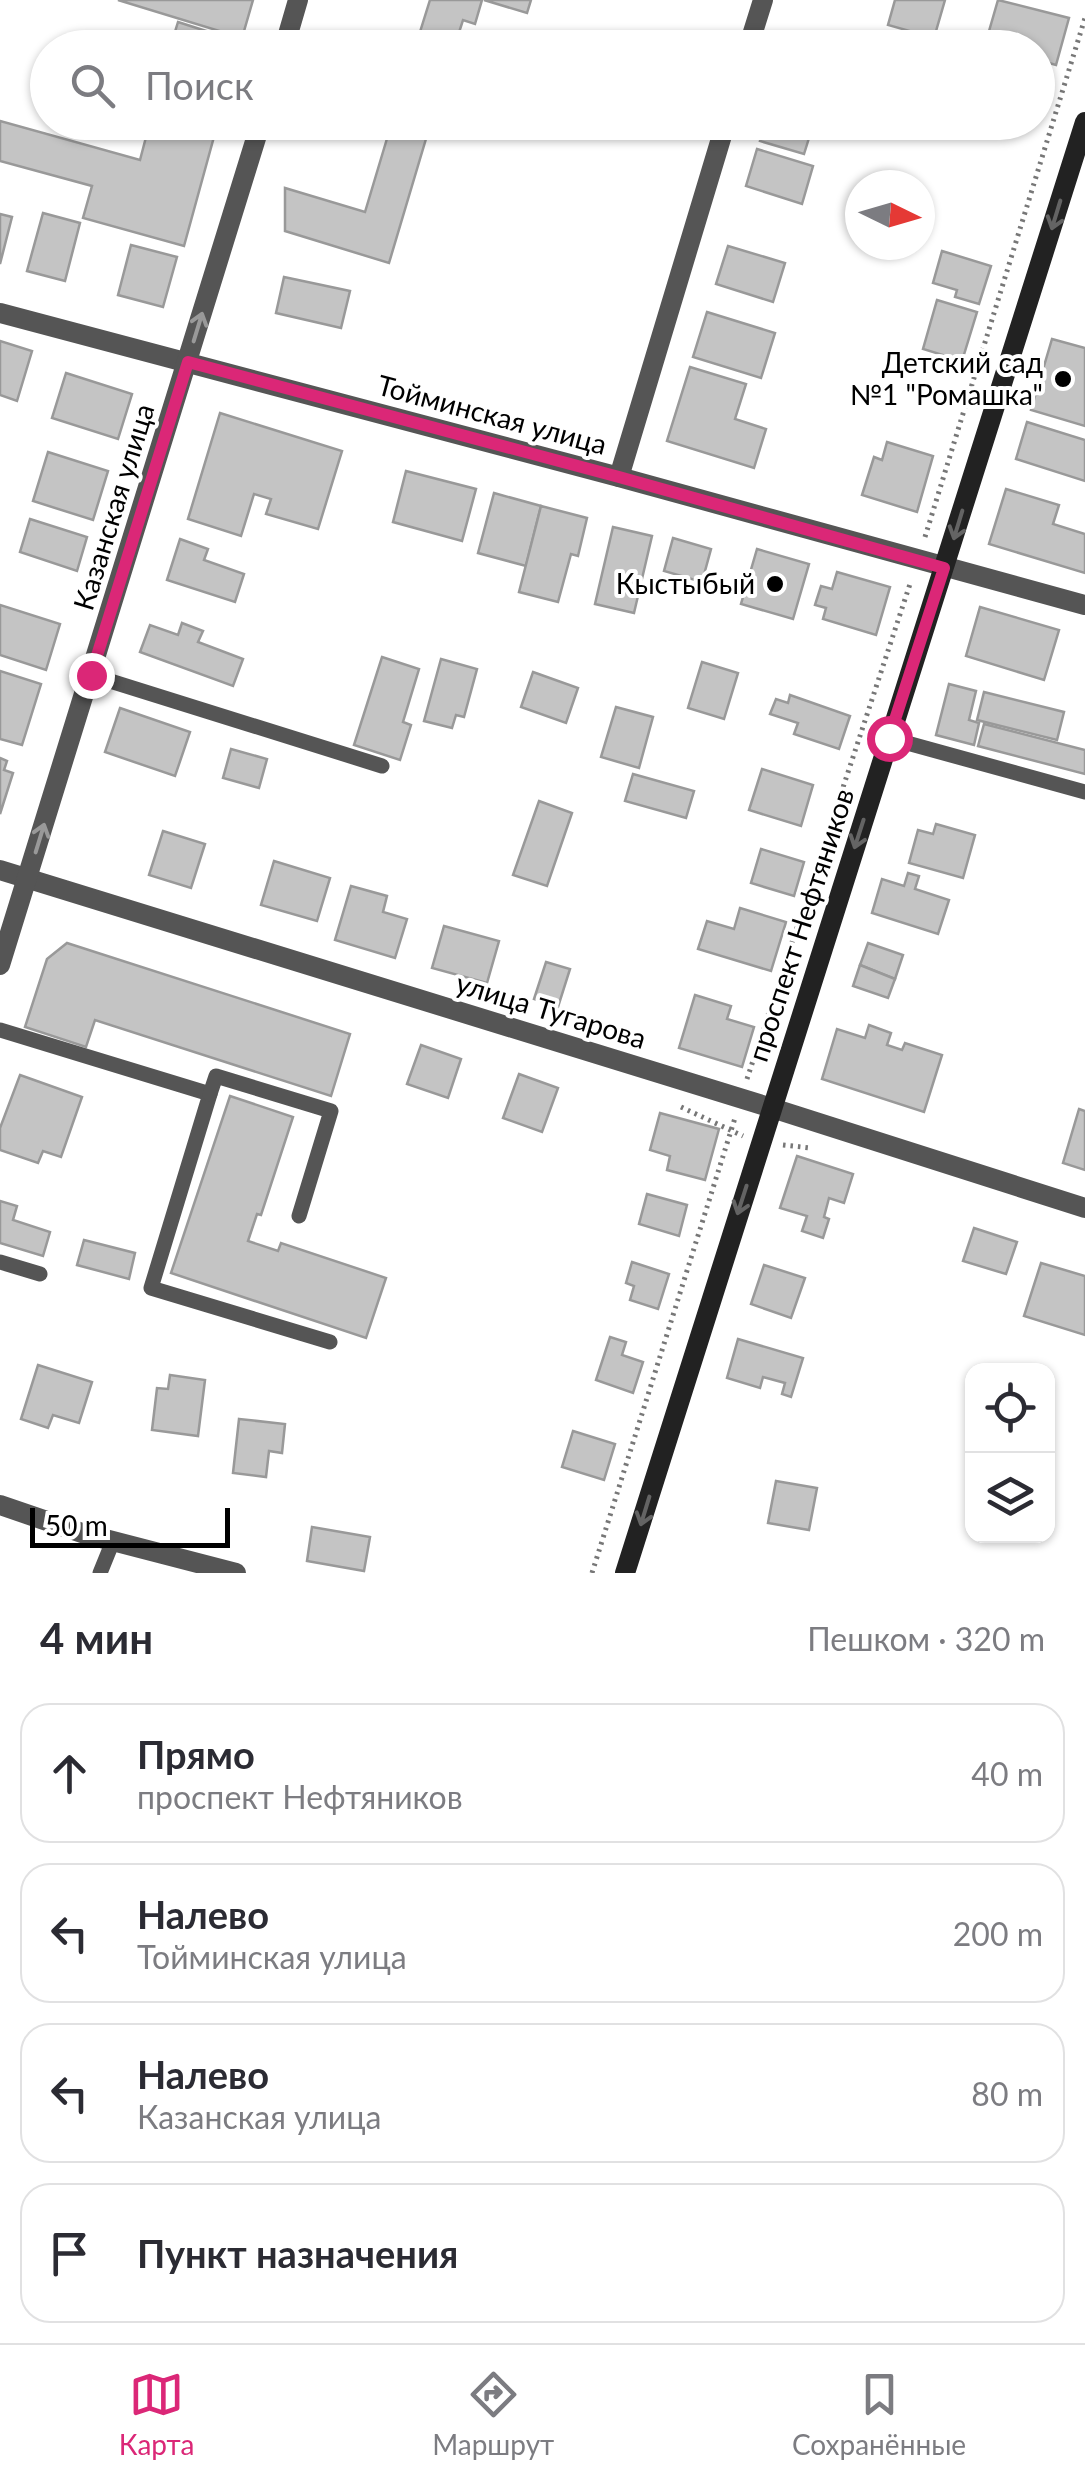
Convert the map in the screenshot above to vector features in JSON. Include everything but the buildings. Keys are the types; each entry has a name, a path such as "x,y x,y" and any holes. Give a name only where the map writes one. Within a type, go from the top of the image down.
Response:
{"main road":[{"name":"проспект Нефтяников","path":"625,1573 1085,122"}],"street":[{"path":"289,30 298,0"},
{"path":"754,30 763,0"},
{"name":"Казанская улица","path":"0,965 256,140"},
{"path":"619,477 721,140"},
{"name":"Тойминская улица","path":"0,313 1085,605"},
{"name":"улица Тугарова","path":"0,870 1085,1208"},
{"path":"0,1505 82,1533 236,1573"}],"lane":[{"path":"91,675 382,766"},
{"path":"889,738 1085,792"},
{"path":"0,1030 210,1094"},
{"path":"299,1216 331,1111 216,1076 151,1288 330,1342"},
{"path":"0,1262 40,1274"},
{"path":"100,1573 113,1541"}],"path":[{"path":"1055,115 1085,18"},
{"path":"592,1573 741,1098 917,561 1047,140"}],"place":[{"name":"Детский сад №1 \"Ромашка\"","path":"1063,379"},
{"name":"Кыстыбый","path":"775,584"}],"route":[{"path":"91,675 188,362 944,568 889,738"}]}
